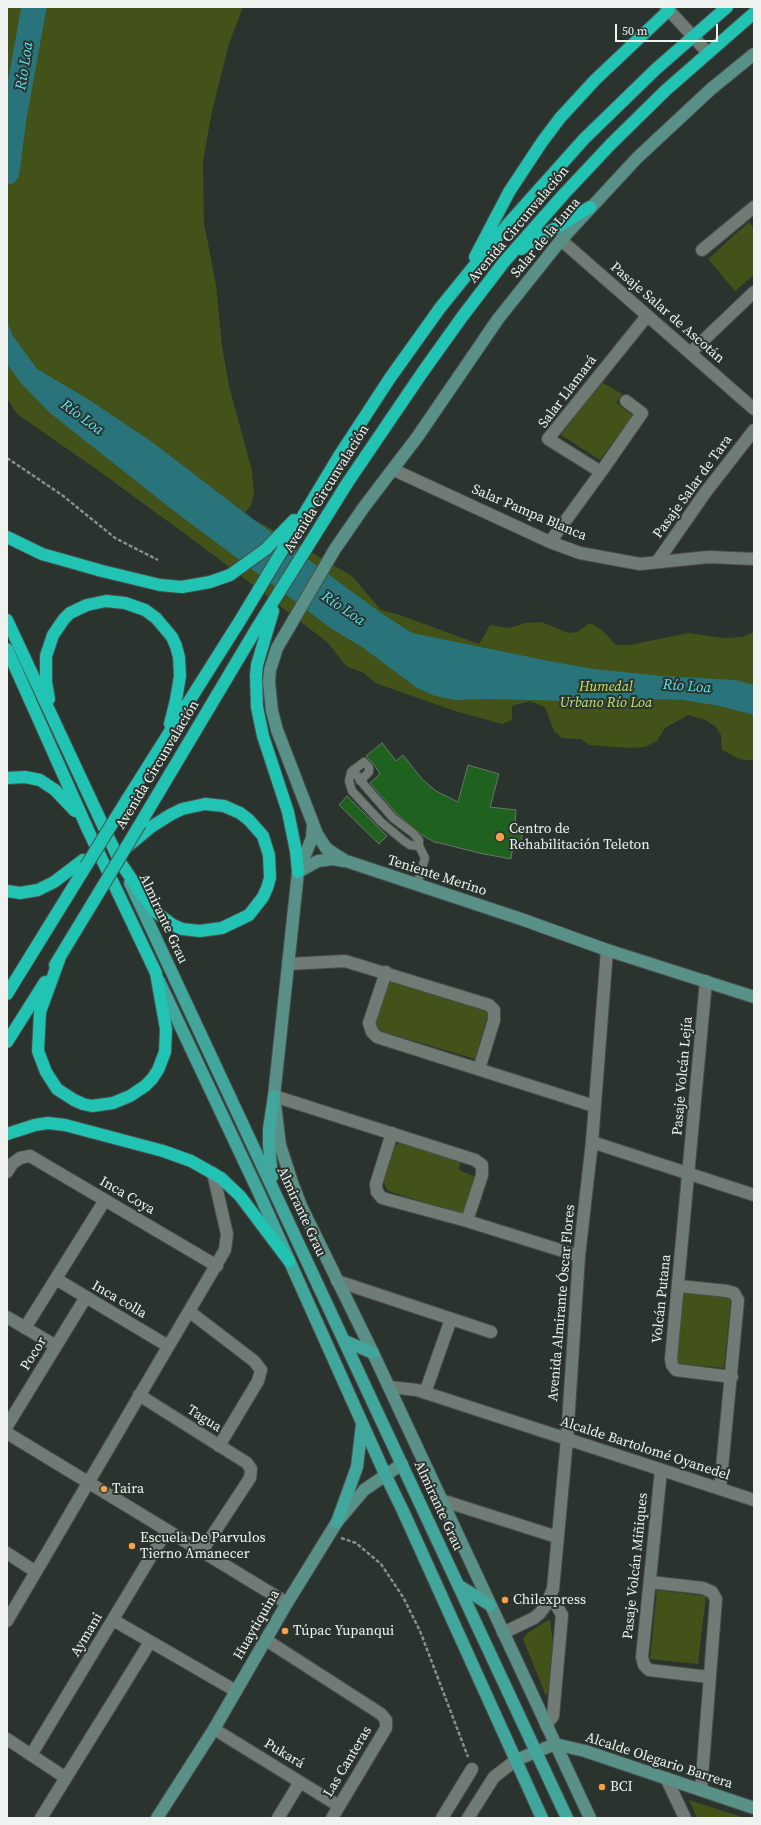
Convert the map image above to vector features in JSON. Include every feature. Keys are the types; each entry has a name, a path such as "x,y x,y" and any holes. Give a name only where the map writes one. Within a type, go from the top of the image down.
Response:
{"highway":[{"name":"Avenida Circunvalación","path":"7,994 84,863 97,847 241,619 293,526 390,378 468,273 514,218 584,139 619,104 727,7"},
{"path":"468,273 509,192 542,142 560,118 595,80 670,8"},
{"name":"Avenida Circunvalación","path":"7,1042 59,960 125,849 142,828 258,626 348,482 417,379 504,262 564,194 611,144 666,90 754,13"},
{"path":"504,262 534,241 590,207"},
{"path":"7,537 42,554 127,578 160,585 182,586 196,585 220,579 242,567 293,526"},
{"path":"280,591 264,638 256,676 257,707 263,736 289,819 296,851 298,872"},
{"path":"51,714 46,682 46,656 48,646 58,628 70,613 87,605 106,601 125,602 145,610 156,618 172,637 179,656 179,687 172,718 164,741"},
{"name":"Almirante Grau","path":"7,620 120,862"},
{"name":"Almirante Grau","path":"7,650 88,830 156,973"},
{"path":"7,778 18,776 32,777 47,784 69,803 88,830"},
{"path":"120,862 149,904 165,920 182,929 200,931 227,927 249,915 263,897 270,878 268,850 256,827 240,814 215,804 194,806 142,828"},
{"path":"7,891 20,893 38,890 84,863"},
{"path":"59,960 40,1012 38,1039 40,1057 50,1081 57,1089 74,1100 92,1106 113,1103 138,1092 152,1079 162,1062 166,1047 166,1030 156,973"},
{"path":"7,1134 35,1125 48,1123 65,1125 178,1155 213,1173 245,1201 289,1261"}],"main road":[{"name":"Almirante Grau","path":"120,862 567,1818"},
{"name":"Almirante Grau","path":"156,973 259,1193 385,1474 516,1760 539,1815"},
{"path":"274,1096 269,1129 269,1146 273,1179 277,1196"},
{"path":"345,1341 373,1354"},
{"path":"337,1522 358,1468 362,1422"},
{"path":"458,1585 490,1605"}],"street":[{"path":"670,8 708,53"},
{"name":"Salar de la Luna","path":"335,549 364,507 394,470 498,319 561,240 590,207 667,129 711,89 754,54"},
{"path":"702,250 753,209"},
{"name":"Pasaje Salar de Ascotán","path":"561,240 754,409"},
{"path":"690,353 754,292"},
{"name":"Salar Llamará","path":"602,472 548,439 647,316"},
{"path":"550,542 602,472 642,413 626,401"},
{"name":"Pasaje Salar de Tara","path":"657,562 705,493 754,430"},
{"name":"Salar Pampa Blanca","path":"394,470 550,542 580,553 640,564 709,558 754,559"},
{"name":"Teniente Merino","path":"335,549 277,648 270,670 269,695 276,730 313,823 326,848 346,862 418,885 607,950 754,997"},
{"name":"Almirante Grau","path":"313,823 312,838 298,872 274,1096 280,1145 290,1178 301,1206 389,1387 554,1744 590,1818"},
{"path":"298,872 318,860 346,862"},
{"name":"Avenida Almirante Óscar Flores","path":"503,1633 534,1618 543,1609 551,1596 554,1582 567,1439 579,1256 592,1142 607,950"},
{"path":"288,964 345,960 489,1005 494,1010 494,1020 479,1069"},
{"path":"386,972 370,1023 372,1032 377,1037 594,1106"},
{"name":"Pasaje Volcán Lejía","path":"689,1174 706,981"},
{"path":"274,1096 475,1160 482,1165 482,1175 467,1221"},
{"path":"392,1133 376,1184 377,1192 382,1198 467,1221 579,1256"},
{"path":"592,1142 754,1195"},
{"name":"Inca Coya","path":"7,1172 12,1164 20,1158 30,1156 217,1266"},
{"path":"7,1620 89,1483 168,1346 190,1312 225,1250 227,1234 213,1173"},
{"name":"Volcán Putana","path":"689,1174 671,1359 672,1365 676,1370 732,1377"},
{"name":"Pocor","path":"26,1328 105,1200"},
{"name":"Inca colla","path":"56,1280 168,1346"},
{"path":"337,1281 491,1332"},
{"path":"679,1286 727,1291 734,1293 738,1300 732,1377 720,1490"},
{"name":"Pocor","path":"7,1426 86,1297"},
{"path":"190,1312 254,1361 261,1370 258,1381 219,1446"},
{"path":"7,1317 56,1346"},
{"path":"425,1393 451,1319"},
{"name":"Alcalde Bartolomé Oyanedel","path":"389,1387 404,1388 425,1393 754,1500"},
{"name":"Tagua","path":"139,1395 247,1463 251,1469 250,1478 202,1551"},
{"path":"7,1433 287,1603"},
{"name":"Huaytiquina","path":"157,1818 214,1729 287,1603 337,1522 364,1490 385,1474 402,1464"},
{"name":"Pasaje Volcán Miñiques","path":"661,1470 642,1657 644,1665 649,1670 709,1677"},
{"path":"441,1500 557,1537"},
{"name":"Aymani","path":"32,1755 167,1530"},
{"path":"7,1553 36,1572"},
{"path":"650,1582 703,1588 712,1592 716,1599 701,1790"},
{"path":"546,1725 553,1716 562,1615 551,1596"},
{"path":"113,1620 236,1691"},
{"name":"Las Canteras","path":"266,1640 381,1714 386,1720 386,1728 332,1818"},
{"path":"41,1818 150,1642"},
{"name":"Pukará","path":"214,1729 339,1806"},
{"path":"7,1739 66,1778"},
{"path":"468,1818 494,1777 516,1760 554,1744"},
{"name":"Alcalde Olegario Barrera","path":"554,1744 584,1751 754,1808"},
{"path":"442,1818 472,1769"},
{"path":"666,1778 685,1818"},
{"path":"278,1818 300,1782"}],"lane":[{"path":"355,795 368,774 368,765 364,762 351,772 350,781 355,795 381,822 398,836 410,845 419,846"},
{"path":"353,770 362,783 392,818 416,837 420,843 419,846 422,849 425,858 418,885"}],"path":[{"path":"7,458 62,495 116,538 158,560"},
{"path":"330,1534 356,1543 380,1564 402,1597 420,1631 472,1769"}],"green space":[{"name":"Humedal Urbano Río Loa","path":"7,7 243,7 229,44 212,111 203,161 204,223 216,285 222,346 229,386 252,471 254,493 251,505 245,513 211,487 228,507 266,526 352,576 381,610 397,614 479,644 490,625 509,628 525,623 542,622 568,633 577,632 590,623 602,630 616,645 630,645 688,633 724,638 742,637 754,632 754,761 740,759 722,750 721,735 715,726 705,720 688,715 665,728 657,741 645,747 631,748 589,745 581,739 562,738 554,731 545,707 530,701 512,706 512,720 502,724 455,711 375,683 364,673 346,666 327,642 211,553 99,471 17,414 7,398"},
{"path":"749,222 754,228 754,275 735,291 708,259"},
{"path":"601,382 622,394 616,403 633,415 600,460 561,435"},
{"path":"388,981 489,1011 475,1059 374,1029"},
{"path":"403,1141 461,1160 459,1170 481,1179 469,1216 388,1191 381,1178 391,1148"},
{"path":"682,1293 731,1298 724,1368 674,1363"},
{"path":"657,1590 706,1596 698,1664 650,1659"},
{"path":"550,1619 553,1643 549,1690 546,1696 523,1639 526,1634"},
{"path":"689,1800 745,1818 697,1818"}],"water":[{"path":"7,321 13,336 37,369 88,399 152,442 245,513 381,613 412,633 594,669 662,676 735,680 754,685 754,715 720,706 683,700 616,698 571,701 486,699 455,700 435,696 417,688 362,647 332,629 174,511 50,413 21,383 7,364"}],"building":[{"path":"382,743 396,761 403,755 422,779 436,791 458,802 468,765 499,774 490,807 516,810 515,825 523,826 521,846 513,845 511,859 436,843 422,835 397,814 370,783 380,774 373,763 366,756"},
{"path":"347,796 387,836 379,844 339,805"}],"waterway":[{"name":"Río Loa","path":"7,172 14,118 34,7"}],"place":[{"name":"Centro de Rehabilitación Teleton","path":"500,837"},
{"name":"Taira","path":"104,1489"},
{"name":"Escuela De Parvulos Tierno Amanecer","path":"132,1546"},
{"name":"Chilexpress","path":"505,1600"},
{"name":"Túpac Yupanqui","path":"285,1631"},
{"name":"BCI","path":"602,1787"}]}
